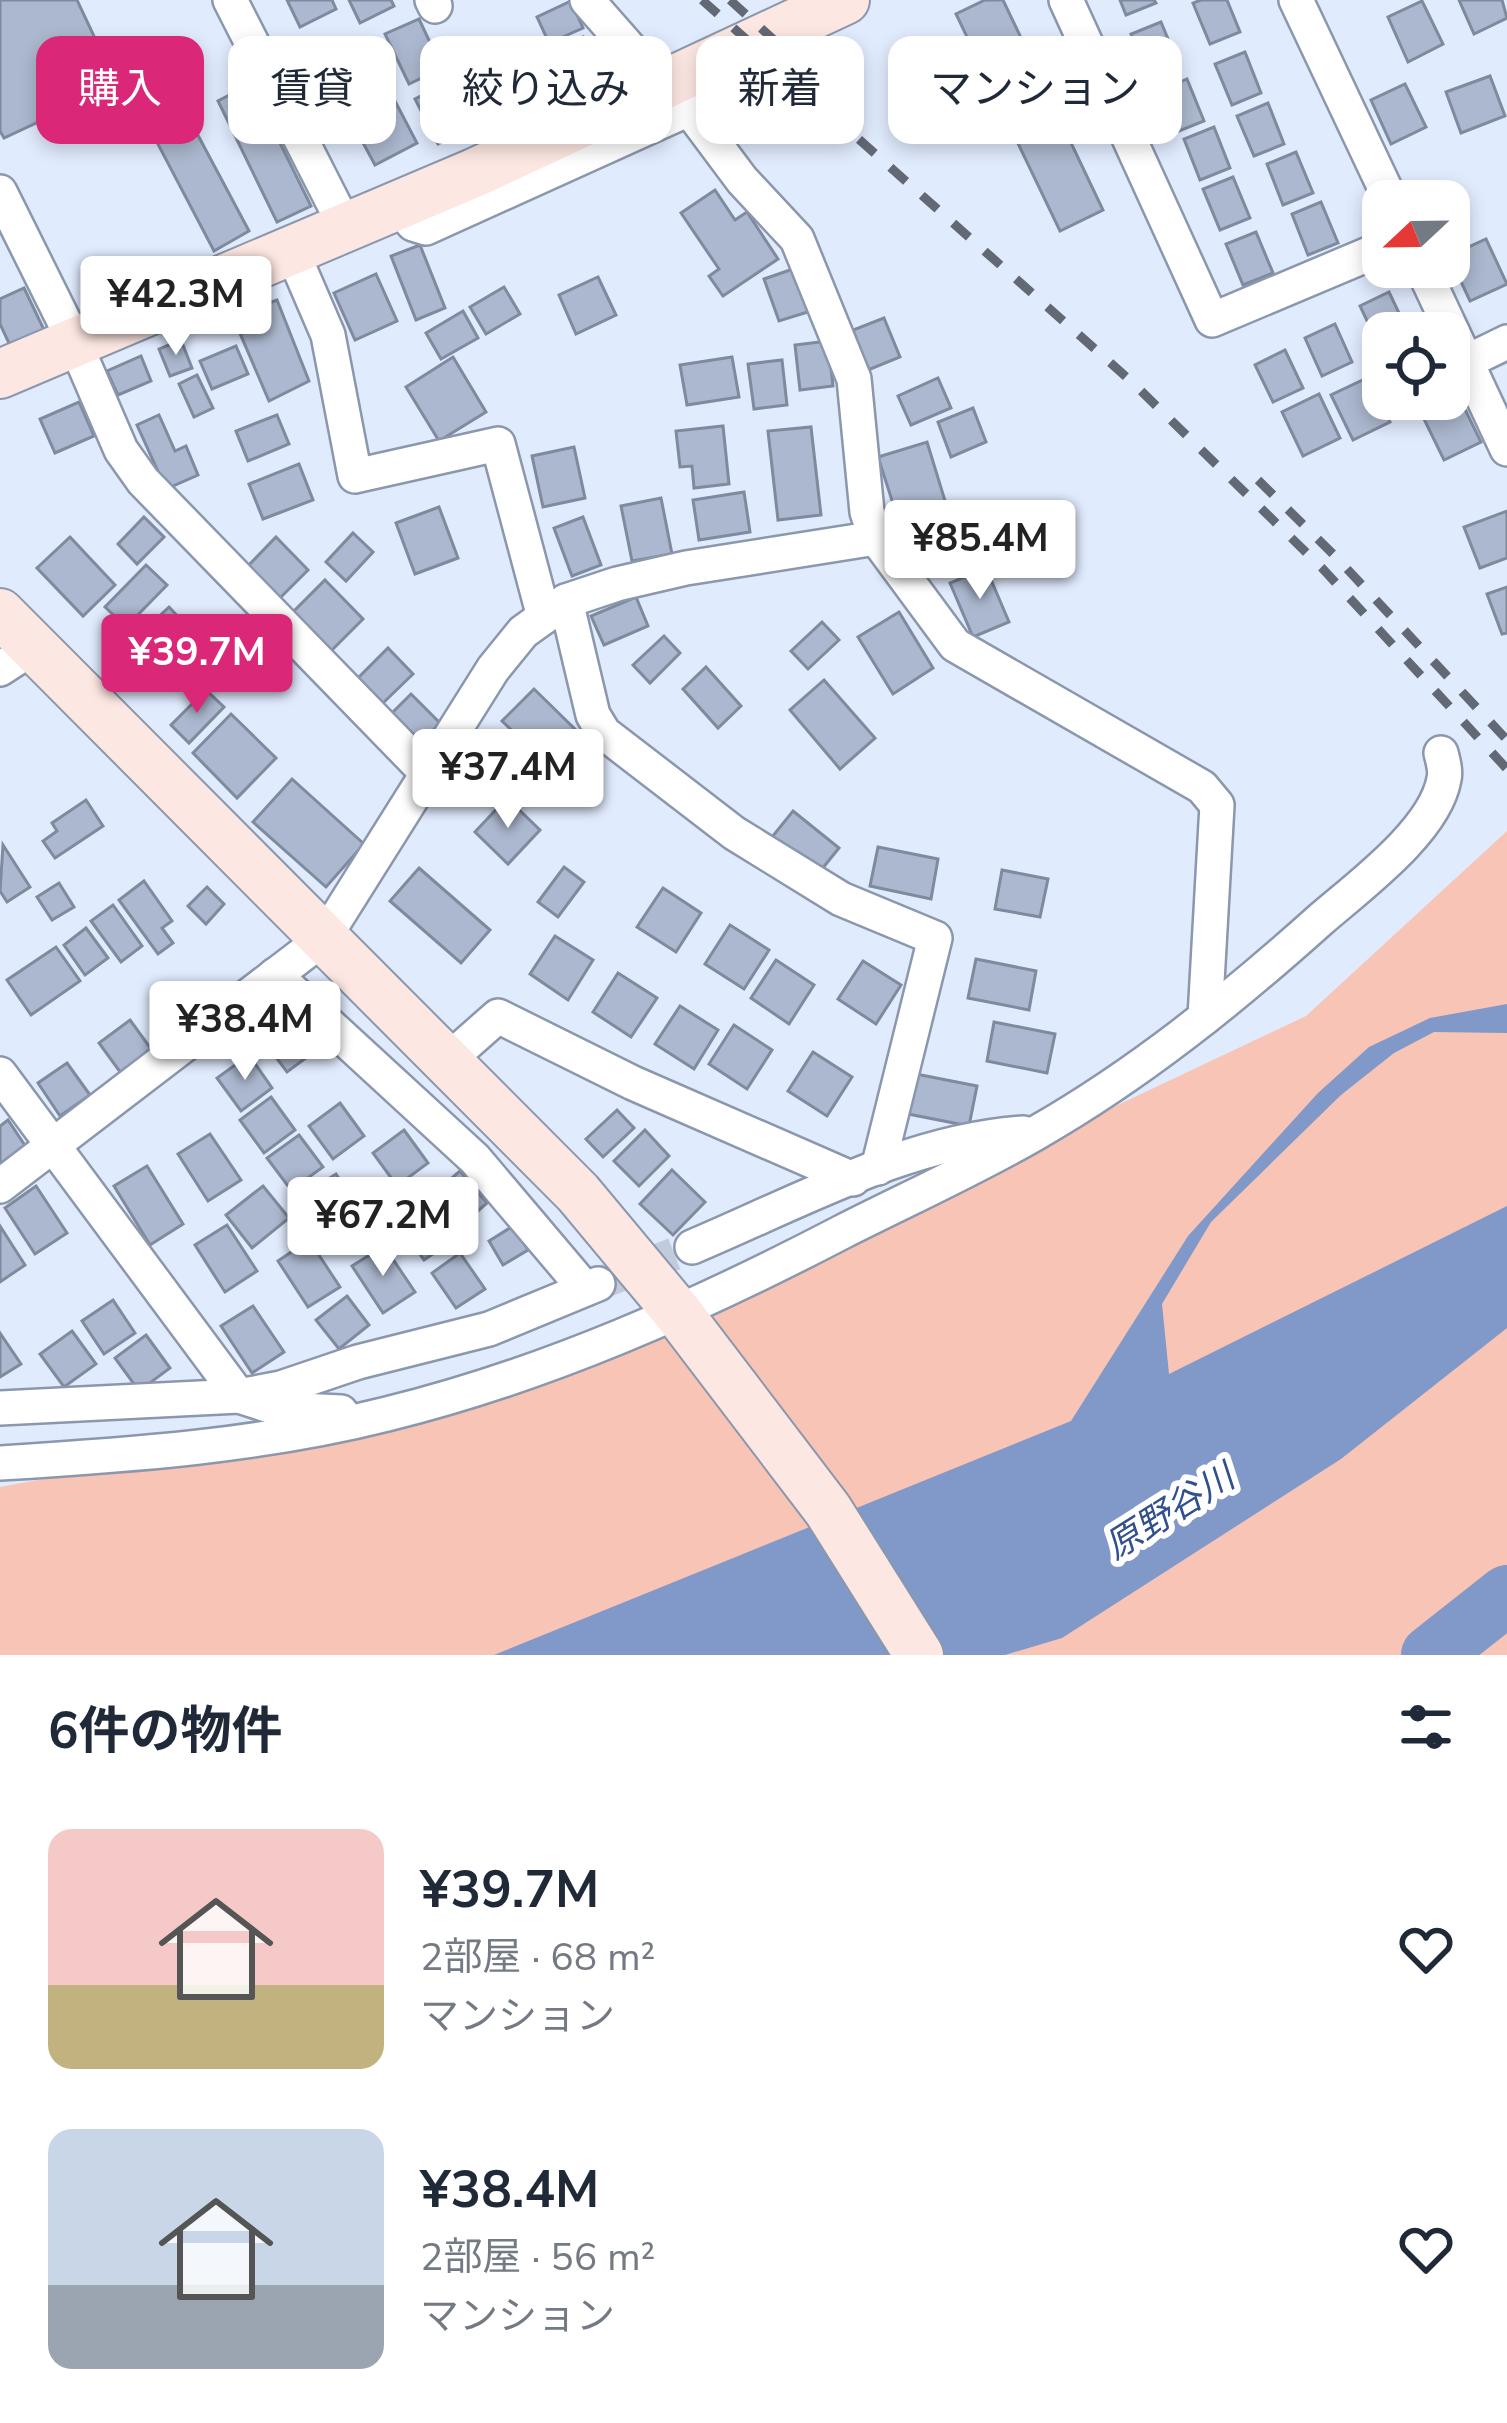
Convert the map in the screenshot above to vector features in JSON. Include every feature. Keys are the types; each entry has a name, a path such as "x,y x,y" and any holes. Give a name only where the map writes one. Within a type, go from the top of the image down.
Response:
{"street":[{"path":"230,0 345,226"},
{"path":"587,0 619,36"},
{"path":"0,374 474,173 844,0"},
{"path":"1066,0 1212,320 1362,257"},
{"path":"1296,0 1381,180"},
{"path":"397,204 413,224 426,227 689,109 742,180 797,239 854,380 867,512 876,538 955,645 1202,787 1217,805 1205,1017"},
{"path":"0,192 74,341 121,450 143,481 427,773"},
{"path":"291,249 328,335 356,476 498,444 593,715 604,733 734,833 842,899 934,938 866,1174"},
{"path":"1470,360 1507,342"},
{"path":"1470,370 1507,449"},
{"path":"0,1186 324,938 493,669 523,632 555,609 686,568 876,538 1040,520"},
{"path":"0,613 17,658 324,938 578,1192 678,1313 828,1510 919,1655"},
{"path":"0,1463 166,1452 296,1434 390,1414 518,1374 678,1313 1038,1132 1157,1054 1259,975 1391,857 1436,805 1446,775 1441,753"},
{"path":"0,1408 239,1396 280,1388 489,1329 592,1287 475,1160 275,975"},
{"path":"447,1061 498,1016 633,1083 866,1174"},
{"path":"0,1074 239,1396 279,1409 390,1414"},
{"path":"692,1247 918,1151 982,1136 1038,1132"}],"shaded area":[{"path":"1507,831 1507,1655 0,1655 0,1487 508,1394 1306,1016"}],"water":[{"path":"1507,1004 1507,1033 1434,1032 1394,1053 1341,1095 1211,1222 1162,1304 1169,1374 1507,1206 1507,1328 1341,1459 1062,1638 1005,1655 494,1655 1071,1421 1188,1236 1318,1093 1369,1047 1430,1018"}],"building":[{"path":"0,0 77,0 94,36 36,36 36,123 4,138 0,131"},
{"path":"287,0 332,0 336,9 300,27"},
{"path":"349,0 391,0 394,6 360,23"},
{"path":"985,0 1003,0 1020,36 967,36 956,14"},
{"path":"1120,0 1154,0 1156,3 1126,15"},
{"path":"1227,0 1240,32 1210,44 1193,3"},
{"path":"1459,0 1502,0 1507,18 1474,34"},
{"path":"571,1 583,28 565,36 546,36 537,17"},
{"path":"1422,1 1443,44 1408,62 1388,17"},
{"path":"419,19 427,36 420,36 420,79 409,84 396,57 396,36 385,34"},
{"path":"1161,22 1167,36 1132,36"},
{"path":"1245,52 1261,93 1232,105 1215,64"},
{"path":"1490,76 1505,116 1461,133 1446,92"},
{"path":"1187,79 1204,121 1182,130 1182,81"},
{"path":"1405,84 1426,127 1391,144 1371,100"},
{"path":"228,96 228,122 218,101"},
{"path":"396,103 417,143 375,165 364,144 396,144"},
{"path":"1268,103 1284,144 1254,156 1237,116"},
{"path":"1214,127 1230,168 1200,180 1184,139"},
{"path":"158,144 203,144 249,231 214,251"},
{"path":"239,144 281,144 311,206 277,222"},
{"path":"1018,144 1072,144 1103,210 1060,231"},
{"path":"1296,152 1313,193 1283,205 1267,164"},
{"path":"1233,177 1250,218 1220,230 1203,189"},
{"path":"715,190 735,220 747,212 778,259 723,296 709,276 719,269 681,213"},
{"path":"1321,202 1338,243 1308,255 1292,214"},
{"path":"1256,232 1273,273 1243,285 1226,244"},
{"path":"1486,239 1507,284 1470,301 1464,288 1470,288 1470,246"},
{"path":"420,245 445,308 416,320 391,256"},
{"path":"796,268 811,311 779,321 764,279"},
{"path":"376,274 397,321 355,340 334,293"},
{"path":"598,277 616,315 576,334 559,295"},
{"path":"504,287 520,314 486,334 470,307"},
{"path":"24,288 47,336 13,352 0,324 0,299"},
{"path":"1389,292 1398,312 1363,312 1360,306"},
{"path":"277,300 309,381 269,401 233,317"},
{"path":"463,311 478,338 441,359 426,333"},
{"path":"884,318 900,357 868,370 853,330"},
{"path":"1335,324 1352,362 1322,376 1305,338"},
{"path":"181,340 192,368 170,376 159,349"},
{"path":"828,341 833,386 800,390 795,345"},
{"path":"236,346 248,374 212,389 200,361"},
{"path":"1285,350 1303,388 1273,402 1255,365"},
{"path":"141,356 151,381 118,395 107,371"},
{"path":"453,357 486,412 439,441 406,387"},
{"path":"732,357 739,397 687,405 680,365"},
{"path":"782,360 787,405 754,409 748,364"},
{"path":"197,375 213,408 194,417 179,384"},
{"path":"938,378 951,408 911,425 898,396"},
{"path":"1362,380 1362,420 1390,422 1353,440 1331,395"},
{"path":"1319,394 1340,438 1303,456 1282,412"},
{"path":"79,402 94,436 55,453 40,419"},
{"path":"973,408 986,442 951,457 938,422"},
{"path":"159,415 175,451 186,446 198,475 166,489 137,425"},
{"path":"277,415 289,444 248,461 236,431"},
{"path":"1424,420 1470,420 1481,442 1444,460"},
{"path":"723,426 729,484 694,488 692,466 680,467 676,431"},
{"path":"811,427 821,515 778,520 768,431"},
{"path":"927,442 946,504 898,519 878,457"},
{"path":"574,447 585,498 543,507 532,456"},
{"path":"299,464 313,500 263,519 249,484"},
{"path":"744,492 750,532 699,540 693,500"},
{"path":"661,498 672,554 632,561 621,506"},
{"path":"439,507 458,558 415,574 396,523"},
{"path":"1507,511 1507,558 1480,568 1464,527"},
{"path":"144,517 164,537 137,564 118,544"},
{"path":"583,517 601,565 572,576 554,528"},
{"path":"353,533 373,552 346,581 326,562"},
{"path":"70,537 115,585 83,616 37,568"},
{"path":"276,537 308,570 279,599 247,567"},
{"path":"146,565 167,585 126,627 105,607"},
{"path":"986,568 1009,622 973,637 950,583"},
{"path":"325,580 363,619 330,652 291,614"},
{"path":"1507,587 1507,633 1502,634 1487,594"},
{"path":"636,597 648,626 604,645 591,616"},
{"path":"169,607 213,654 176,689 133,641"},
{"path":"899,612 933,668 893,694 858,637"},
{"path":"822,622 839,640 808,669 791,651"},
{"path":"664,636 680,653 650,683 633,665"},
{"path":"388,648 413,674 383,703 358,678"},
{"path":"706,667 741,706 718,728 683,689"},
{"path":"824,680 875,738 840,769 790,710"},
{"path":"534,689 580,734 549,766 502,721"},
{"path":"206,690 224,707 189,743 171,725"},
{"path":"411,694 440,723 420,744 391,714"},
{"path":"231,714 276,758 237,798 193,753"},
{"path":"292,779 364,844 326,887 253,822"},
{"path":"507,798 540,830 508,864 475,832"},
{"path":"86,800 103,826 55,858 43,841 57,831 52,823"},
{"path":"793,811 839,848 818,874 772,837"},
{"path":"3,845 30,887 7,902 0,891"},
{"path":"878,847 938,859 931,899 870,886"},
{"path":"564,867 584,882 558,917 538,902"},
{"path":"419,868 490,930 461,963 390,901"},
{"path":"1002,870 1048,879 1040,917 995,909"},
{"path":"144,881 172,921 162,928 173,943 158,954 119,900"},
{"path":"59,883 74,907 52,920 37,897"},
{"path":"207,887 224,904 206,924 188,906"},
{"path":"663,888 701,913 676,952 637,927"},
{"path":"113,905 142,946 121,962 91,921"},
{"path":"730,925 769,950 744,989 705,964"},
{"path":"86,928 108,958 85,975 64,945"},
{"path":"555,936 593,960 568,1000 530,974"},
{"path":"56,947 80,981 31,1015 7,980"},
{"path":"976,959 1036,971 1029,1010 968,998"},
{"path":"776,960 814,985 789,1024 751,998"},
{"path":"863,961 901,985 876,1024 838,999"},
{"path":"618,973 657,998 631,1037 593,1012"},
{"path":"680,1006 718,1030 694,1069 655,1044"},
{"path":"278,1011 291,1028 298,1023 318,1049 287,1072 255,1029"},
{"path":"130,1020 154,1053 123,1076 99,1043"},
{"path":"994,1022 1055,1034 1047,1073 987,1061"},
{"path":"734,1025 772,1050 747,1089 709,1064"},
{"path":"813,1052 852,1077 827,1116 788,1091"},
{"path":"249,1055 272,1088 241,1111 217,1078"},
{"path":"67,1063 90,1095 60,1116 38,1083"},
{"path":"916,1074 977,1086 969,1126 908,1114"},
{"path":"271,1097 295,1130 264,1153 240,1120"},
{"path":"340,1103 364,1136 333,1159 309,1126"},
{"path":"617,1110 634,1128 603,1157 586,1139"},
{"path":"8,1120 28,1150 4,1166 0,1126"},
{"path":"404,1130 428,1163 397,1186 373,1153"},
{"path":"645,1130 669,1156 639,1186 614,1161"},
{"path":"210,1134 241,1180 208,1201 178,1154"},
{"path":"299,1135 323,1167 291,1190 267,1158"},
{"path":"147,1166 183,1224 150,1245 114,1186"},
{"path":"672,1170 705,1202 673,1235 640,1204"},
{"path":"460,1171 487,1203 450,1235 423,1203"},
{"path":"336,1174 366,1221 334,1242 303,1195"},
{"path":"36,1186 67,1233 35,1254 5,1208"},
{"path":"263,1186 289,1218 252,1248 226,1215"},
{"path":"423,1212 446,1245 424,1260 401,1228"},
{"path":"227,1225 257,1271 225,1292 195,1245"},
{"path":"0,1226 25,1265 0,1282"},
{"path":"513,1226 528,1250 503,1265 489,1241"},
{"path":"309,1240 340,1287 308,1307 278,1261"},
{"path":"384,1246 415,1292 383,1313 352,1266"},
{"path":"460,1253 485,1289 456,1308 432,1273"},
{"path":"347,1296 369,1325 339,1349 316,1320"},
{"path":"113,1300 135,1333 104,1354 82,1321"},
{"path":"253,1306 284,1352 252,1373 221,1326"},
{"path":"72,1331 96,1364 64,1387 40,1354"},
{"path":"0,1333 21,1364 0,1377"},
{"path":"146,1335 170,1368 139,1391 115,1358"}],"waterway":[{"name":"原野谷川","path":"1431,1655 1507,1595"}],"tunnel":[{"path":"598,1284 692,1247"}],"railway":[{"path":"702,0 1132,382 1322,568 1507,769"},
{"path":"730,0 770,36"},
{"path":"1258,480 1507,740"}]}
